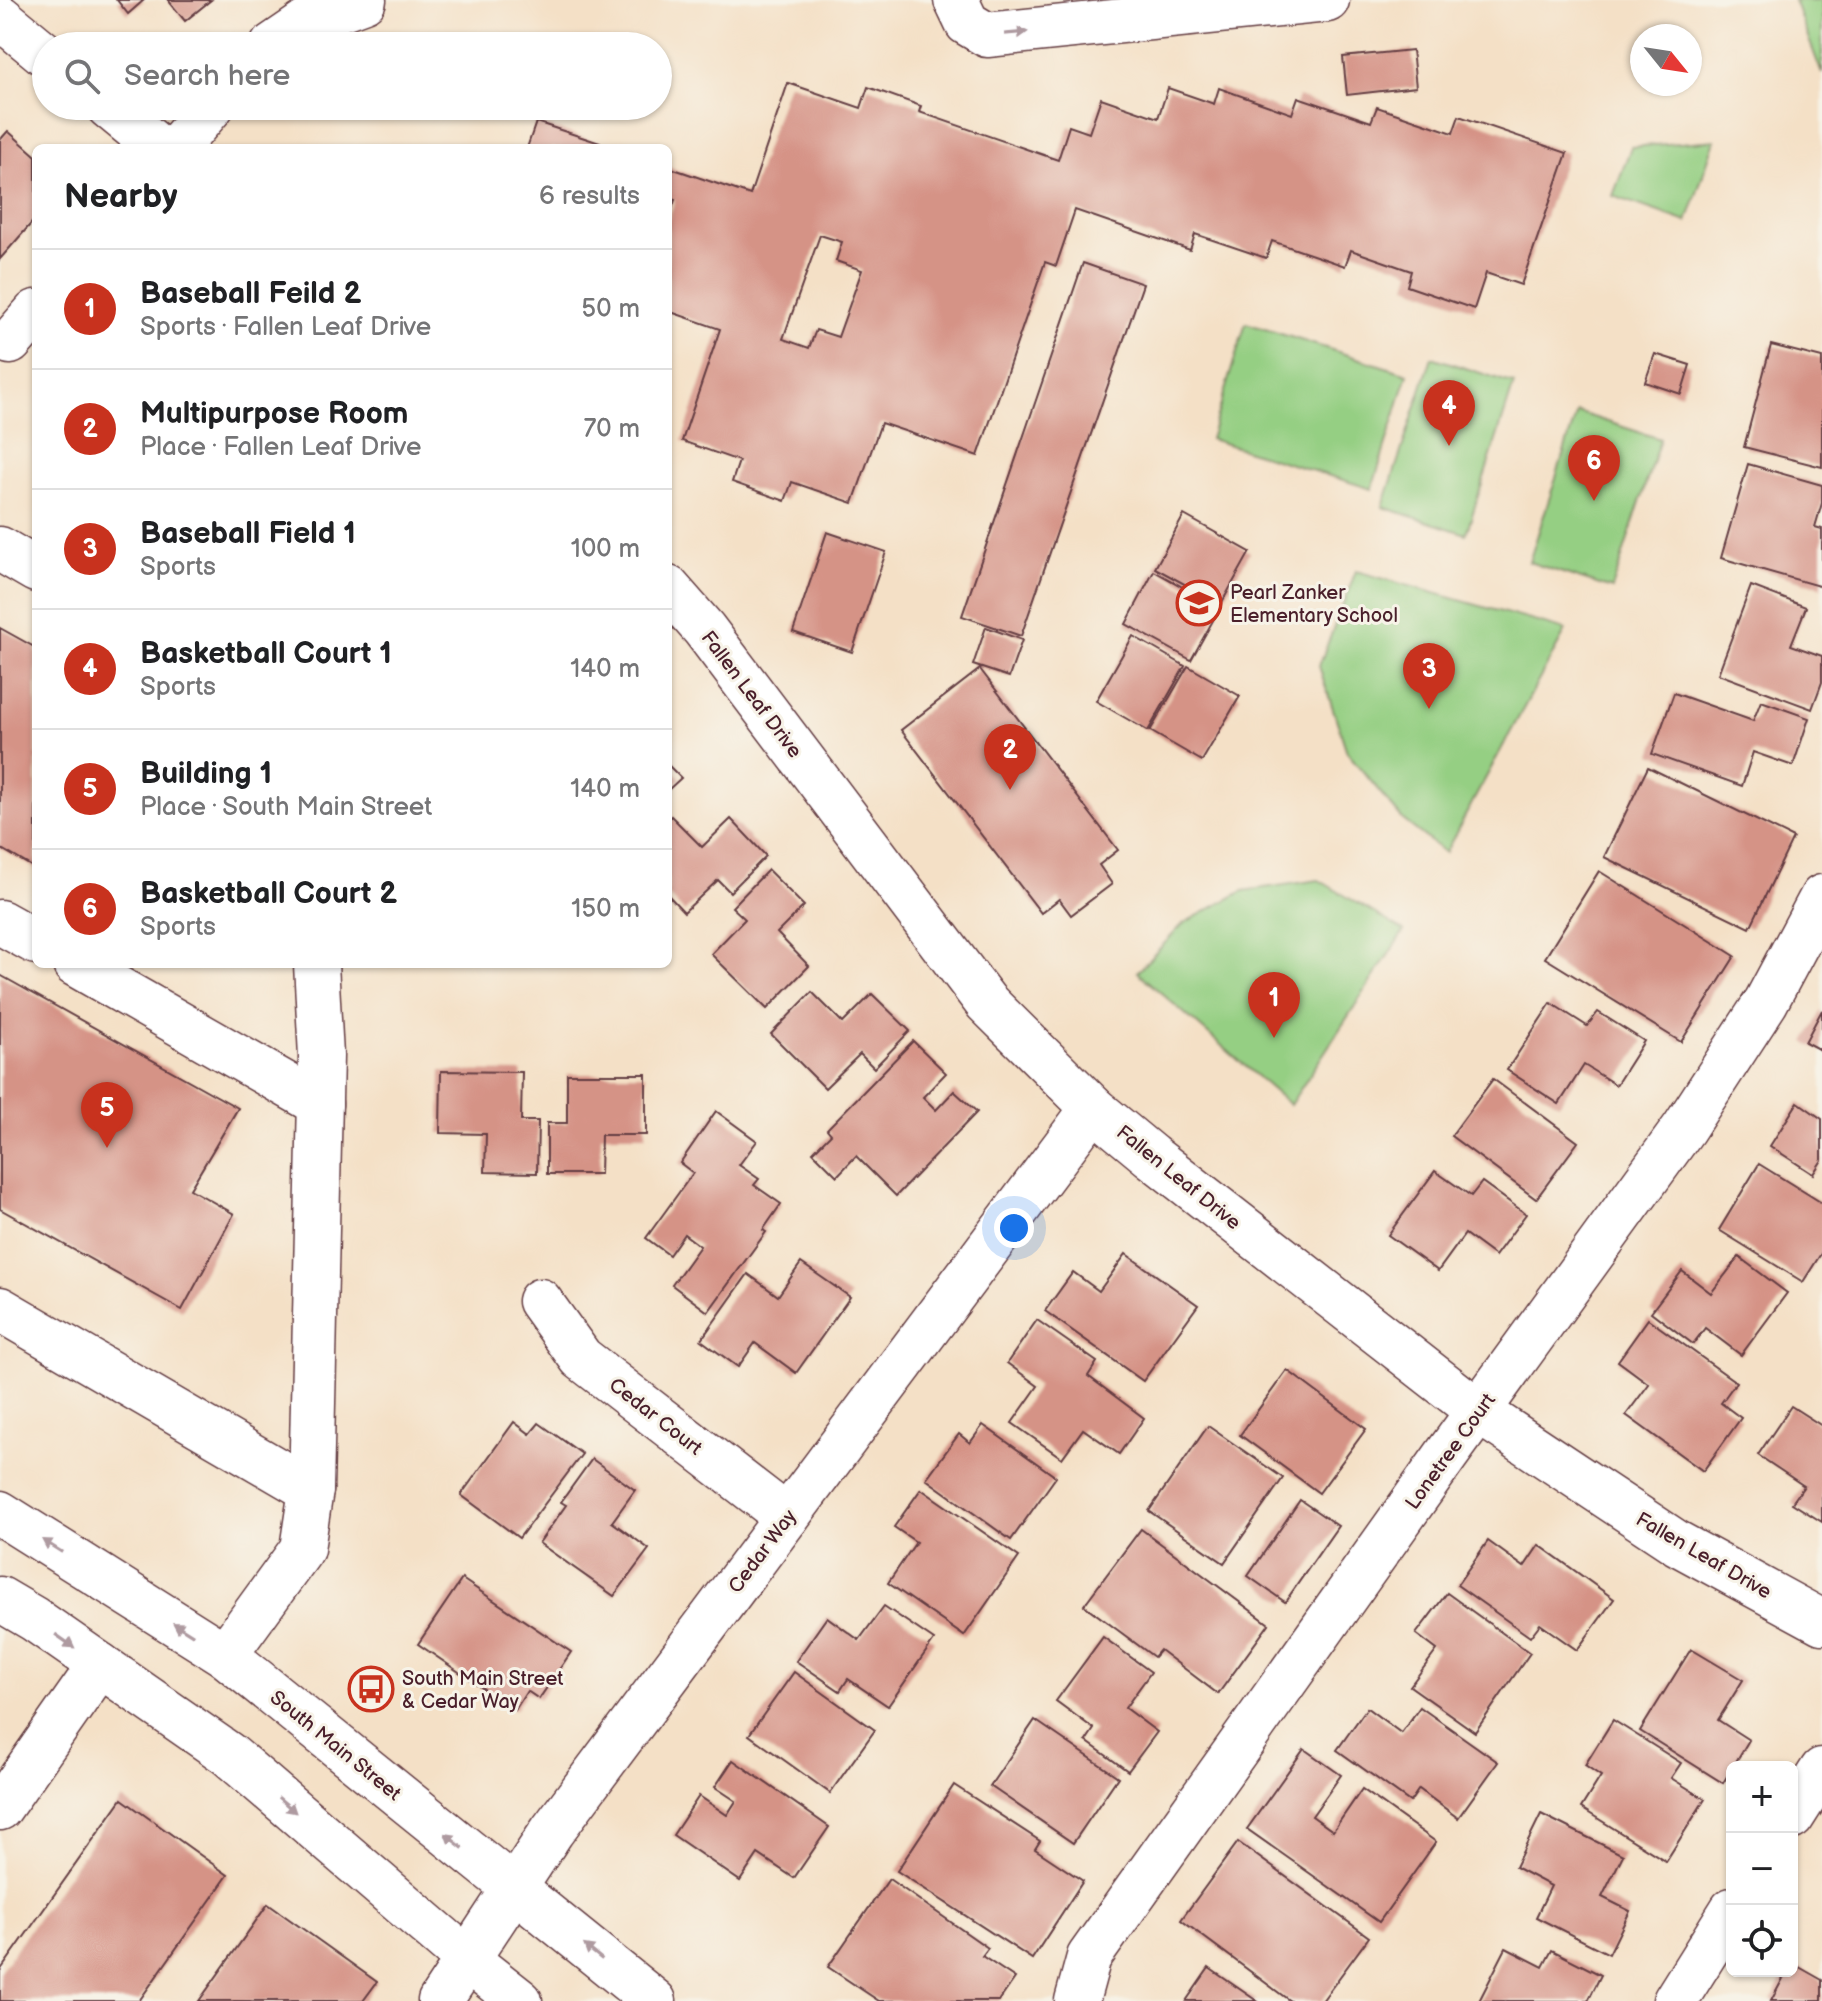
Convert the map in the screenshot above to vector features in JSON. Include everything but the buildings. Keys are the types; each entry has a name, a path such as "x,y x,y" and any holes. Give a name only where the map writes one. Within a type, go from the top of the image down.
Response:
{"street":[{"path":"292,32 310,20 364,0"},
{"path":"956,0 967,23 987,35 1327,0"},
{"path":"0,17 32,43"},
{"path":"125,120 154,144"},
{"path":"179,144 200,120"},
{"path":"0,549 32,568"},
{"name":"Fallen Leaf Drive","path":"672,593 704,629 986,1002 1093,1108 1478,1411 1677,1543 1822,1622"},
{"name":"Lonetree Court","path":"1077,2001 1089,1957 1684,1128 1766,1002 1822,897"},
{"path":"0,922 32,940"},
{"path":"82,968 320,1104"},
{"path":"225,1655 302,1549 311,1490 321,1056 316,968"},
{"name":"Cedar Way","path":"440,2001 552,1831 1093,1108"},
{"name":"Cedar Court","path":"540,1301 581,1358 787,1517"},
{"path":"0,1309 311,1490"},
{"name":"South Main Street","path":"0,1513 225,1655 654,2001"},
{"path":"0,1599 228,1754 520,2001"},
{"path":"0,1808 100,1665"},
{"path":"1798,1808 1822,1770"},
{"path":"1675,2001 1726,1920"}],"green space":[{"path":"1794,0 1822,0 1822,74"},
{"path":"1715,140 1687,222 1613,196 1631,147"},
{"path":"1246,323 1408,374 1372,489 1210,439"},
{"path":"1432,357 1514,384 1466,534 1383,507"},
{"path":"1577,412 1660,439 1612,589 1529,562"},
{"path":"1356,571 1566,630 1445,853 1402,819 1347,752 1319,666"},
{"path":"1319,880 1404,931 1290,1105 1137,972 1184,923 1243,891"}],"place":[{"name":"Basketball Court 1","path":"1449,446"},
{"name":"Basketball Court 2","path":"1594,501"},
{"name":"Pearl Zanker Elementary School","path":"1199,603"},
{"name":"Baseball Field 1","path":"1429,709"},
{"name":"Multipurpose Room","path":"1010,790"},
{"name":"Baseball Feild 2","path":"1274,1038"},
{"name":"Building 1","path":"107,1148"},
{"name":"South Main Street & Cedar Way","path":"371,1689"}]}
